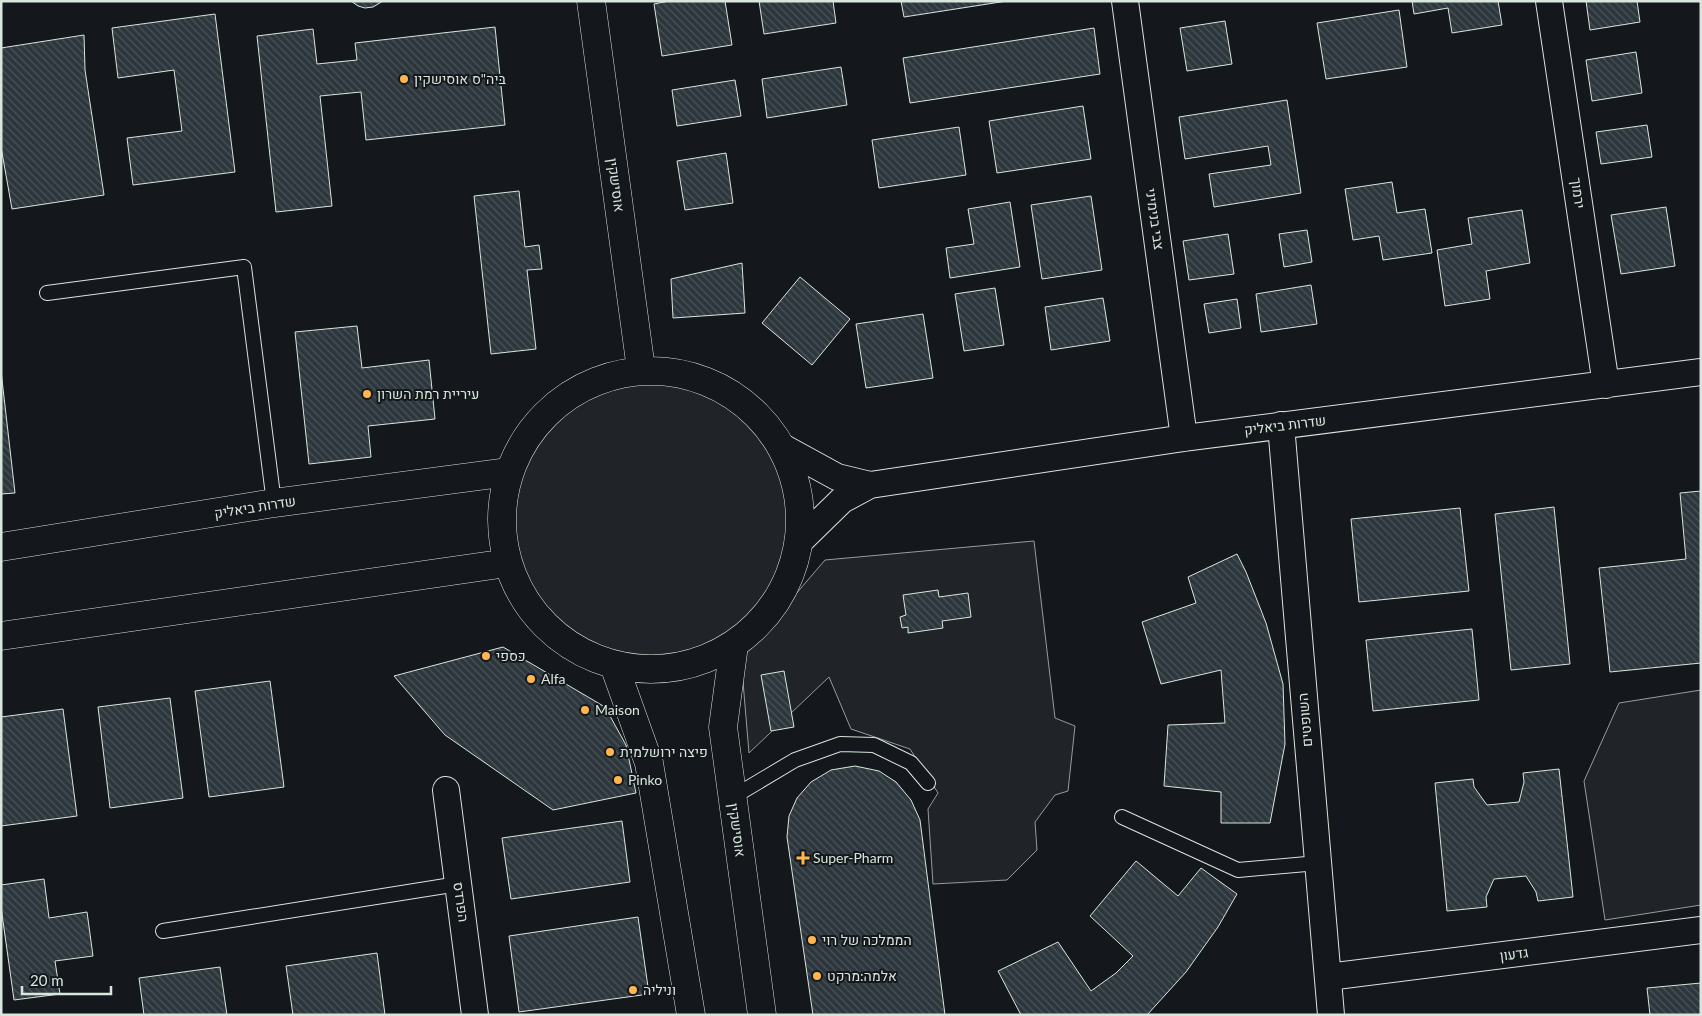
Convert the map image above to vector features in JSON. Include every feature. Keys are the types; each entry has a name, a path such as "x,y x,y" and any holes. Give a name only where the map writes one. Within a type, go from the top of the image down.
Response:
{"street":[{"name":"אוסישקין","path":"591,1 641,369"},
{"name":"צבי בנימיני","path":"1126,1 1184,438"},
{"name":"ירמוך","path":"1549,1 1606,385"},
{"path":"641,369 663,370 712,382 753,409 784,448 800,494 802,518 800,541 793,572 778,600 759,625 734,645 696,663 680,666 655,670 614,665 567,645 530,609 507,563 502,537 502,501 509,472 525,439 549,410 579,388 614,375 641,369"},
{"name":"שדרות ביאליק","path":"800,541 842,500 870,485 1184,438 1701,372"},
{"name":"השופטים","path":"1281,425 1331,1015"},
{"name":"שדרות ביאליק","path":"784,448 837,477 870,485"},
{"name":"שדרות ביאליק","path":"1,547 274,503 509,472"},
{"path":"1,636 507,563"},
{"name":"אוסישקין","path":"734,645 724,727 762,1015"},
{"path":"614,665 649,763 691,1015"},
{"name":"הפרדס","path":"446,790 475,1015"},
{"name":"גדעון","path":"1328,977 1701,930"}],"lane":[{"path":"47,293 244,267 274,503"},
{"path":"733,797 795,760 840,744 874,745 911,762 928,783"},
{"path":"1122,817 1238,870 1318,863"},
{"path":"163,931 458,884"}],"shaded area":[{"path":"636,371 666,371 694,377 721,388 746,404 767,425 783,450 794,477 800,505 798,549 783,590 767,615 746,636 721,652 694,663 666,669 636,669 608,663 581,652 556,636 535,615 519,590 508,563 502,535 502,505 508,477 519,450 535,425 556,404 581,388 608,377"},
{"path":"1034,541 1055,718 1075,726 1068,791 1055,795 1035,822 1037,850 1007,880 933,884 928,809 938,793 910,749 851,729 829,677 749,753 741,658 825,560"},
{"path":"1701,690 1701,905 1605,920 1584,781 1619,703"}],"building":[{"path":"351,1 383,1 373,7 365,8"},
{"path":"669,1 725,1 732,45 662,56 654,4"},
{"path":"759,1 833,1 836,23 764,34"},
{"path":"901,1 1007,1 904,17"},
{"path":"1412,1 1498,1 1502,25 1452,33 1448,8 1414,14"},
{"path":"1586,1 1637,1 1640,22 1590,30"},
{"path":"1399,10 1407,67 1326,79 1317,23"},
{"path":"215,14 235,172 133,185 127,138 182,131 174,70 118,78 112,28"},
{"path":"1225,21 1232,64 1187,71 1180,28"},
{"path":"495,27 505,125 366,140 361,92 320,96 332,206 276,212 257,36 313,29 317,64 357,60 355,43"},
{"path":"1094,28 1100,74 910,103 903,58"},
{"path":"84,35 85,70 104,195 12,209 1,147 1,48"},
{"path":"1636,52 1642,93 1592,101 1586,60"},
{"path":"841,67 847,105 767,118 762,79"},
{"path":"735,80 741,116 677,126 672,90"},
{"path":"1287,100 1301,193 1214,207 1209,174 1271,165 1268,146 1185,159 1179,117"},
{"path":"1083,106 1091,159 997,173 989,121"},
{"path":"1647,125 1652,157 1601,164 1596,132"},
{"path":"959,127 966,175 879,188 872,140"},
{"path":"726,153 733,203 685,210 677,161"},
{"path":"1392,182 1397,213 1425,209 1432,253 1383,260 1379,236 1353,240 1345,189"},
{"path":"519,191 525,247 539,245 542,269 527,270 536,349 491,354 474,196"},
{"path":"1091,196 1102,270 1042,279 1031,205"},
{"path":"1010,202 1020,267 950,278 946,248 974,244 968,209"},
{"path":"1666,207 1675,266 1621,274 1611,215"},
{"path":"1522,210 1530,263 1486,271 1490,299 1445,306 1437,250 1472,244 1468,218"},
{"path":"1307,230 1312,262 1284,267 1279,234"},
{"path":"1228,234 1234,274 1189,280 1183,241"},
{"path":"742,263 745,313 673,318 671,279"},
{"path":"800,277 850,319 812,365 762,323"},
{"path":"1311,285 1317,324 1261,332 1256,294"},
{"path":"995,288 1004,345 964,351 955,294"},
{"path":"1103,298 1110,341 1051,350 1045,307"},
{"path":"1237,299 1241,328 1209,333 1204,304"},
{"path":"923,314 933,378 866,388 856,324"},
{"name":"עיריית רמת השרון","path":"357,326 362,368 429,360 435,419 368,426 371,457 309,464 295,332"},
{"path":"1,371 15,493 1,494"},
{"path":"1701,491 1701,663 1610,672 1599,568 1686,559 1680,493"},
{"path":"1554,507 1570,664 1511,670 1495,514"},
{"path":"1460,508 1469,591 1359,602 1351,519"},
{"path":"1237,554 1266,623 1283,684 1285,744 1270,823 1221,823 1221,792 1164,786 1168,725 1225,723 1221,670 1161,684 1142,622 1196,603 1188,577"},
{"path":"938,590 939,597 968,593 971,617 942,621 943,628 908,633 908,627 902,628 900,617 906,615 903,595"},
{"path":"1472,629 1479,700 1373,711 1366,640"},
{"path":"503,647 605,707 626,745 636,793 553,810 445,735 394,676"},
{"path":"784,671 794,727 771,731 761,675"},
{"path":"270,681 284,787 209,797 195,691"},
{"path":"170,698 183,798 110,808 98,707"},
{"path":"63,709 77,816 1,826 1,717"},
{"path":"855,766 879,771 896,782 911,800 920,820 945,1015 813,1015 787,837 789,816 797,798 811,782 831,770"},
{"path":"1559,769 1573,897 1538,901 1536,892 1526,876 1494,879 1486,897 1487,907 1447,911 1435,783 1473,779 1474,787 1487,805 1519,802 1524,782 1523,773"},
{"path":"622,821 630,882 511,899 502,838"},
{"path":"1136,861 1178,896 1201,868 1237,894 1218,927 1186,972 1147,1015 1021,1015 998,971 1058,942 1091,991 1116,973 1133,956 1090,916"},
{"path":"44,879 49,918 87,912 93,956 55,961 60,994 14,1000 1,907 1,885"},
{"path":"638,917 649,994 519,1012 509,936"},
{"path":"377,953 385,1015 293,1015 286,966"},
{"path":"220,967 227,1015 144,1015 139,978"},
{"path":"1701,983 1701,1015 1650,1015 1647,988"}],"place":[{"name":"ביה\"ס אוסישקין","path":"404,79"},
{"name":"עיריית רמת השרון","path":"367,394"},
{"name":"כספי","path":"486,656"},
{"name":"Alfa","path":"531,679"},
{"name":"Maison","path":"585,710"},
{"name":"פיצה ירושלמית","path":"610,752"},
{"name":"Pinko","path":"618,780"},
{"name":"Super-Pharm","path":"803,858"},
{"name":"הממלכה של רוי","path":"812,940"},
{"name":"אלמה:מרקט","path":"817,976"},
{"name":"וניליה","path":"633,990"}]}
